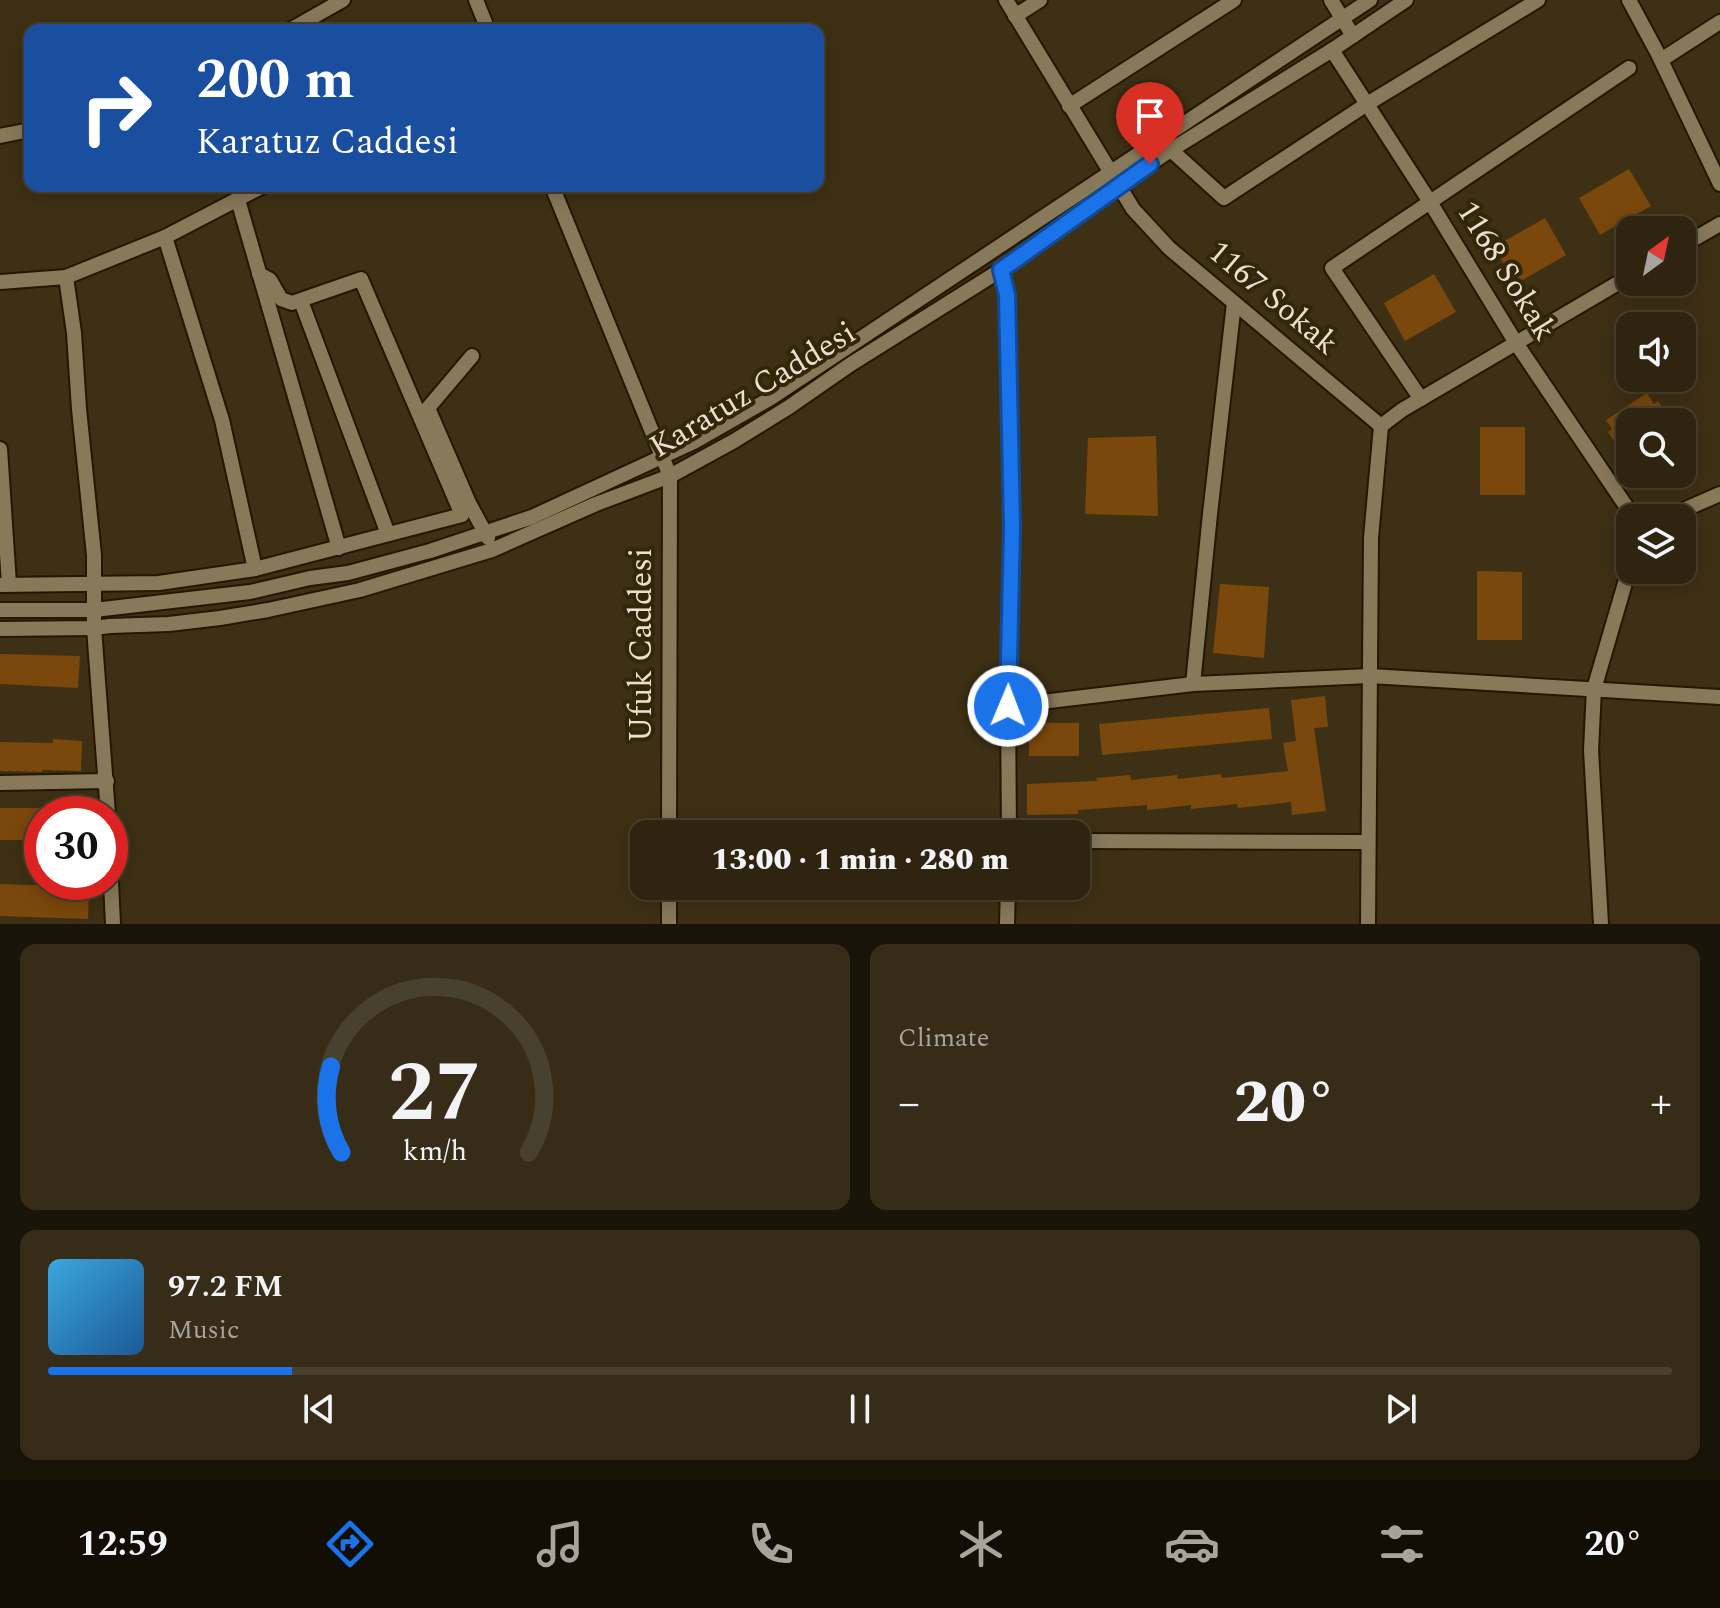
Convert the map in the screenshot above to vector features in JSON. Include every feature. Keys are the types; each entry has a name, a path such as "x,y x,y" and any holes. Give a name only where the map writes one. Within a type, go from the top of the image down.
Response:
{"street":[{"path":"301,24 343,0"},
{"path":"476,0 486,24"},
{"name":"1167 Sokak","path":"1006,0 1133,209 1169,248 1381,426"},
{"path":"1015,16 1040,0"},
{"path":"1069,106 1234,0"},
{"path":"1331,0 1353,36"},
{"name":"Karatuz Caddesi","path":"0,629 169,624 268,610 360,590 492,550 596,504 670,476 745,435 1001,270 1115,178 1370,0"},
{"name":"Karatuz Caddesi","path":"1115,178 1171,150 1406,0"},
{"path":"1171,150 1224,198 1367,104 1538,0"},
{"path":"1629,0 1720,184"},
{"path":"1661,60 1720,22"},
{"name":"1168 Sokak","path":"1332,50 1516,343 1625,504"},
{"path":"1421,399 1332,268 1629,68"},
{"path":"0,136 24,131"},
{"path":"0,610 94,610 250,592 348,573 532,517 694,442 771,398 1115,178"},
{"path":"0,282 66,277 165,237 252,192"},
{"name":"Ufuk Caddesi","path":"554,192 670,476 669,820"},
{"path":"238,200 339,548"},
{"path":"1696,238 1720,224"},
{"path":"165,237 222,420 255,569"},
{"path":"1001,270 1007,295 1012,526 1009,820"},
{"path":"0,449 4,585 159,583 255,569 462,515 361,279 292,303 281,299 270,280 259,274"},
{"path":"66,277 93,543 94,628 107,796"},
{"path":"1368,924 1371,538 1381,426 1421,399 1616,284"},
{"path":"301,301 388,534"},
{"path":"1193,684 1234,303"},
{"path":"472,356 428,408 492,550"},
{"path":"1696,504 1720,494"},
{"path":"1601,924 1591,750 1594,689 1625,584"},
{"path":"1008,706 1193,684 1370,676 1720,697"},
{"path":"0,783 107,781"},
{"path":"1090,841 1368,842"},
{"path":"112,900 113,924"},
{"path":"669,900 669,924"},
{"path":"1007,924 1008,900"}],"building":[{"path":"1629,169 1651,206 1633,216 1616,216 1616,226 1600,235 1579,198"},
{"path":"1545,218 1566,255 1516,284 1494,247"},
{"path":"1434,274 1456,312 1405,341 1384,303"},
{"path":"1647,393 1654,404 1658,401 1663,408 1624,408"},
{"path":"1616,413 1616,444 1608,432 1612,429 1606,420"},
{"path":"1480,427 1525,427 1525,495 1480,495"},
{"path":"1156,436 1158,516 1085,514 1088,438"},
{"path":"1477,571 1522,572 1522,640 1477,640"},
{"path":"1220,584 1269,587 1264,658 1213,653"},
{"path":"0,654 80,656 78,688 0,684"},
{"path":"1325,696 1328,727 1314,728 1326,811 1292,815 1291,802 1238,808 1237,804 1191,809 1191,805 1147,810 1147,805 1078,810 1078,814 1027,815 1027,784 1097,781 1096,778 1130,775 1131,780 1221,774 1222,778 1288,771 1283,743 1296,741 1291,700"},
{"path":"1269,708 1272,739 1102,755 1099,724"},
{"path":"1029,723 1079,723 1079,756 1029,756"},
{"path":"53,739 82,741 81,771 0,771 0,742 53,743"},
{"path":"0,808 24,808 24,840 0,840"},
{"path":"0,884 24,885 24,900 89,900 88,919 0,916"}],"route":[{"path":"1008,706 1012,526 1007,295 1001,270 1150,164"}]}
